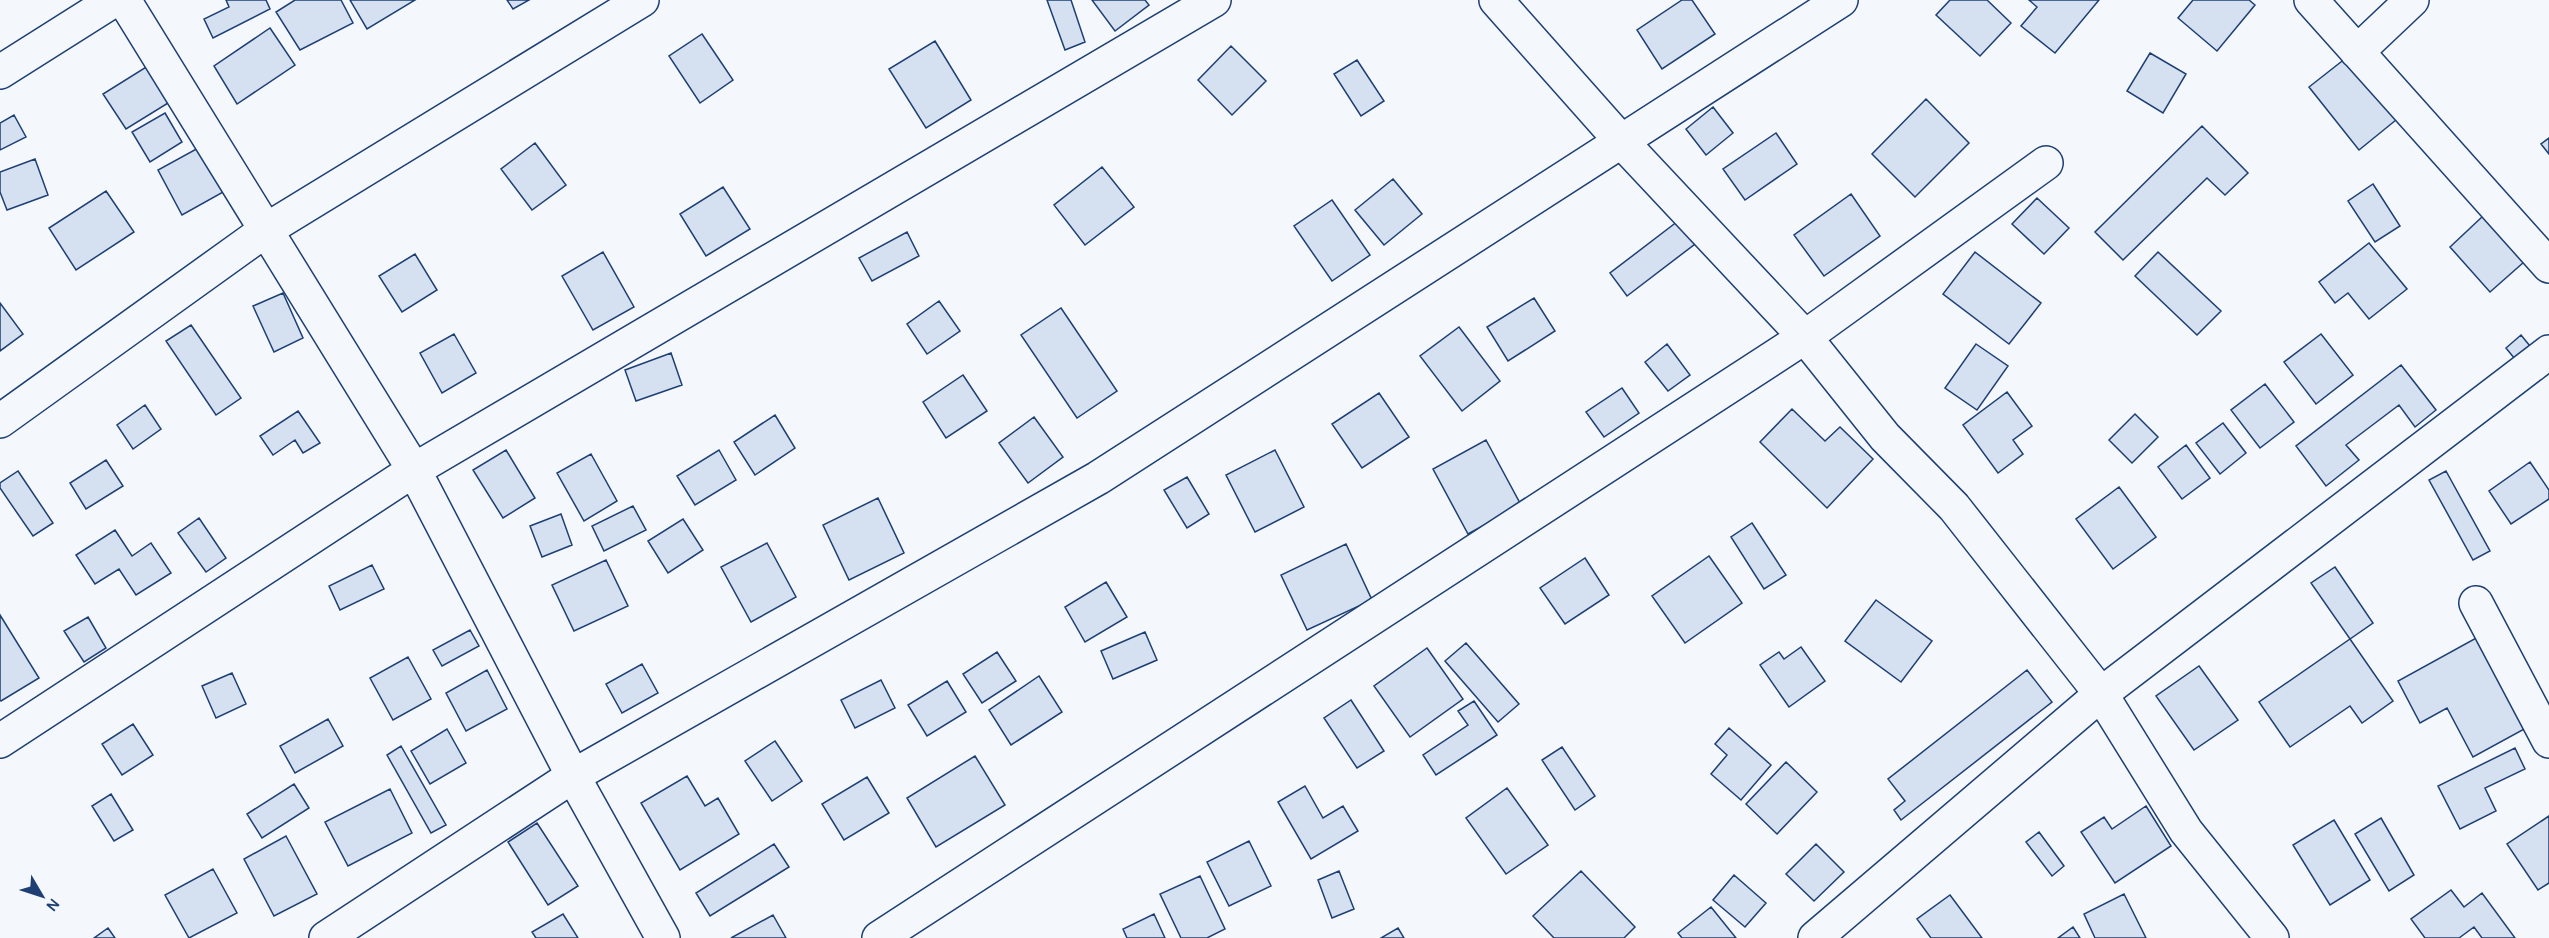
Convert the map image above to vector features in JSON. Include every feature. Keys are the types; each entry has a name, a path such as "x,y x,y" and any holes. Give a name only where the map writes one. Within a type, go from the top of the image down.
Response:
{"street":[{"path":"0,72 114,0"},
{"path":"124,0 414,470 573,776 663,938"},
{"path":"0,421 266,230 642,0"},
{"path":"0,741 414,470 1214,0"},
{"path":"1496,0 1622,142 1805,337 1885,437 1954,507 2101,694 2186,831 2272,938"},
{"path":"326,938 573,776 1098,478 1841,0"},
{"path":"2311,0 2549,266"},
{"path":"2357,52 2412,0"},
{"path":"879,938 1805,337 2046,163"},
{"path":"1815,938 2101,694 2549,352"},
{"path":"2476,603 2549,741"}],"building":[{"path":"226,0 266,0 270,9 213,38 204,19 229,7"},
{"path":"295,0 341,0 353,23 300,50 276,12"},
{"path":"350,0 415,0 367,29"},
{"path":"507,0 529,0 513,9"},
{"path":"1047,0 1071,0 1085,42 1065,50"},
{"path":"1092,0 1145,0 1149,5 1115,31"},
{"path":"1682,0 1692,0 1715,34 1662,69 1637,30"},
{"path":"1950,0 1987,0 2011,23 1980,56 1936,15"},
{"path":"2029,0 2099,0 2055,53 2021,26 2037,7"},
{"path":"2193,0 2249,0 2255,5 2217,51 2178,18"},
{"path":"270,28 295,65 237,104 214,66"},
{"path":"702,34 733,80 700,103 669,56"},
{"path":"935,41 971,100 926,128 889,69"},
{"path":"1231,46 1266,81 1232,115 1198,80"},
{"path":"2150,53 2186,74 2163,113 2127,91"},
{"path":"2346,58 2396,120 2359,150 2309,87"},
{"path":"1357,60 1384,101 1361,116 1334,74"},
{"path":"151,64 173,100 126,129 103,94"},
{"path":"1926,99 1969,143 1915,197 1872,154"},
{"path":"1713,107 1733,133 1706,155 1686,129"},
{"path":"165,113 182,142 150,162 132,132"},
{"path":"14,115 26,137 0,150 0,123"},
{"path":"2202,126 2248,173 2225,195 2207,178 2123,260 2095,232"},
{"path":"1776,133 1797,164 1745,200 1723,169"},
{"path":"2549,138 2549,154 2541,144"},
{"path":"535,143 566,185 532,210 501,169"},
{"path":"200,147 225,191 182,215 158,170"},
{"path":"35,159 48,195 7,210 0,192 0,172"},
{"path":"1102,167 1134,207 1085,245 1054,205"},
{"path":"1393,179 1422,214 1384,245 1355,210"},
{"path":"2373,184 2400,226 2375,242 2348,201"},
{"path":"723,187 750,229 706,256 680,214"},
{"path":"106,191 134,232 76,270 49,228"},
{"path":"1851,194 1880,236 1824,276 1794,235"},
{"path":"2037,198 2069,228 2044,254 2012,224"},
{"path":"1332,200 1370,255 1332,281 1294,226"},
{"path":"2483,216 2524,262 2490,292 2450,247"},
{"path":"1682,218 1699,241 1627,296 1610,273"},
{"path":"907,232 919,256 872,281 859,258"},
{"path":"2369,243 2407,289 2369,319 2348,293 2335,303 2319,282"},
{"path":"603,252 634,307 593,330 562,276"},
{"path":"1975,252 2041,303 2009,344 1943,294"},
{"path":"2158,252 2221,311 2197,335 2135,276"},
{"path":"415,254 437,290 402,312 379,276"},
{"path":"283,293 303,338 274,352 253,306"},
{"path":"1534,298 1555,331 1508,361 1487,327"},
{"path":"939,301 960,331 927,354 907,324"},
{"path":"0,303 23,334 0,351"},
{"path":"1061,308 1117,391 1077,418 1021,335"},
{"path":"191,325 241,398 216,415 166,341"},
{"path":"1459,327 1500,381 1462,411 1420,356"},
{"path":"454,334 476,373 442,393 420,353"},
{"path":"2321,334 2353,375 2316,404 2284,362"},
{"path":"2521,335 2534,351 2519,364 2506,348"},
{"path":"1667,344 1690,375 1668,391 1645,362"},
{"path":"1976,344 2008,366 1977,410 1945,388"},
{"path":"671,353 682,385 636,401 625,370"},
{"path":"2401,365 2436,410 2415,427 2399,405 2346,445 2359,460 2326,486 2296,446"},
{"path":"963,375 987,411 946,438 923,402"},
{"path":"2265,384 2294,422 2260,448 2231,410"},
{"path":"1622,388 1639,413 1604,437 1586,412"},
{"path":"2007,392 2032,426 2013,440 2023,454 1998,473 1963,425"},
{"path":"1379,393 1409,437 1362,468 1332,424"},
{"path":"145,405 161,429 133,449 117,425"},
{"path":"1792,409 1825,441 1840,427 1873,459 1827,508 1760,442"},
{"path":"298,411 320,443 303,453 295,440 273,455 260,436"},
{"path":"2135,414 2158,437 2132,463 2109,440"},
{"path":"775,415 795,448 755,475 734,442"},
{"path":"1034,417 1063,457 1028,483 999,443"},
{"path":"2223,423 2246,453 2220,474 2196,443"},
{"path":"1486,440 1521,505 1468,534 1433,469"},
{"path":"2186,445 2210,478 2182,499 2158,467"},
{"path":"506,450 535,498 503,518 473,470"},
{"path":"719,450 736,480 695,505 677,476"},
{"path":"1275,450 1304,507 1255,532 1226,475"},
{"path":"591,454 617,501 584,521 557,473"},
{"path":"106,460 123,486 86,509 70,483"},
{"path":"2530,462 2549,490 2549,499 2511,524 2489,491"},
{"path":"18,471 53,523 33,536 0,488 0,483"},
{"path":"2446,471 2490,551 2473,560 2429,480"},
{"path":"1187,477 1209,514 1187,528 1164,490"},
{"path":"2119,487 2156,537 2113,569 2076,519"},
{"path":"878,498 904,553 849,580 823,525"},
{"path":"633,506 646,530 604,551 592,526"},
{"path":"561,514 572,545 542,557 530,526"},
{"path":"199,518 226,558 206,572 178,533"},
{"path":"683,519 703,550 668,573 648,541"},
{"path":"1752,523 1786,575 1764,589 1731,537"},
{"path":"115,530 132,556 151,543 171,573 136,595 119,569 95,584 76,555"},
{"path":"767,543 796,597 751,622 721,567"},
{"path":"1346,544 1372,600 1307,630 1281,575"},
{"path":"1709,556 1742,603 1685,643 1652,596"},
{"path":"1585,558 1609,595 1565,624 1540,588"},
{"path":"606,560 628,606 574,631 552,585"},
{"path":"372,565 384,589 340,610 329,586"},
{"path":"2335,567 2373,623 2350,639 2311,583"},
{"path":"1106,582 1127,617 1085,642 1065,607"},
{"path":"1876,600 1932,641 1901,682 1845,641"},
{"path":"0,615 39,678 1,701 0,700"},
{"path":"88,617 106,648 84,662 64,631"},
{"path":"470,630 479,646 442,666 433,650"},
{"path":"1145,632 1157,660 1113,679 1101,651"},
{"path":"2478,637 2528,727 2473,757 2447,708 2420,723 2398,681"},
{"path":"2350,639 2393,701 2362,723 2350,706 2290,747 2259,702"},
{"path":"1466,643 1519,704 1498,722 1445,661"},
{"path":"1801,647 1825,681 1789,707 1760,665 1779,652 1784,659"},
{"path":"1427,648 1463,699 1410,737 1374,686"},
{"path":"997,652 1016,681 982,703 963,674"},
{"path":"408,657 431,699 393,720 370,678"},
{"path":"642,664 658,693 622,713 606,684"},
{"path":"2199,666 2238,720 2194,750 2156,696"},
{"path":"487,670 507,709 466,731 446,693"},
{"path":"2027,670 2052,702 1901,820 1894,810 1905,801 1888,779"},
{"path":"232,673 246,704 216,718 202,686"},
{"path":"1039,676 1062,712 1011,745 989,710"},
{"path":"881,680 895,708 855,728 841,700"},
{"path":"947,681 966,712 927,736 908,705"},
{"path":"1351,700 1384,751 1357,768 1324,718"},
{"path":"1474,701 1497,735 1436,775 1423,755 1468,725 1458,711"},
{"path":"328,719 343,746 295,773 280,746"},
{"path":"133,724 153,755 122,775 102,744"},
{"path":"1729,728 1771,765 1741,800 1711,774 1727,755 1715,744"},
{"path":"447,729 466,763 430,784 411,751"},
{"path":"775,741 802,781 772,801 745,761"},
{"path":"401,746 446,825 431,833 387,755"},
{"path":"1562,747 1595,796 1575,810 1542,760"},
{"path":"2515,748 2525,769 2485,788 2496,811 2460,829 2438,786"},
{"path":"975,756 1005,805 936,847 907,798"},
{"path":"1786,762 1817,792 1777,834 1746,804"},
{"path":"687,776 705,806 718,798 739,834 680,870 641,803"},
{"path":"867,777 889,813 844,840 822,804"},
{"path":"294,784 309,808 262,838 247,814"},
{"path":"1305,786 1323,818 1343,806 1358,831 1311,859 1278,802"},
{"path":"1507,788 1548,845 1506,874 1466,818"},
{"path":"390,789 412,833 348,866 325,822"},
{"path":"111,794 133,830 114,841 92,806"},
{"path":"2146,806 2171,846 2115,883 2081,832 2104,817 2112,829"},
{"path":"2549,816 2549,883 2538,890 2507,844"},
{"path":"2381,818 2414,875 2389,891 2355,834"},
{"path":"2334,820 2370,880 2330,905 2293,845"},
{"path":"537,823 578,886 548,905 508,842"},
{"path":"2039,832 2064,866 2052,876 2026,842"},
{"path":"286,836 317,894 274,916 244,859"},
{"path":"1249,841 1271,886 1229,906 1207,862"},
{"path":"774,844 789,867 710,916 696,893"},
{"path":"1816,844 1844,872 1814,901 1786,874"},
{"path":"213,869 237,913 189,938 165,895"},
{"path":"1339,871 1354,909 1332,918 1318,880"},
{"path":"1581,871 1635,927 1624,938 1554,938 1533,916"},
{"path":"1734,875 1766,903 1745,927 1713,900"},
{"path":"1200,876 1225,929 1207,938 1181,938 1160,894"},
{"path":"2451,890 2464,907 2482,893 2515,938 2482,938 2474,927 2459,938 2425,938 2411,919"},
{"path":"2124,894 2146,938 2095,938 2084,914"},
{"path":"1950,895 1982,938 1931,938 1917,919"},
{"path":"1711,907 1736,938 1682,938 1678,933"},
{"path":"563,914 578,938 536,938 532,932"},
{"path":"1154,914 1165,938 1127,938 1123,929"},
{"path":"773,915 786,938 731,938"},
{"path":"2073,927 2080,938 2058,938"},
{"path":"108,928 115,938 94,938"},
{"path":"1398,928 1404,938 1381,938"}]}
